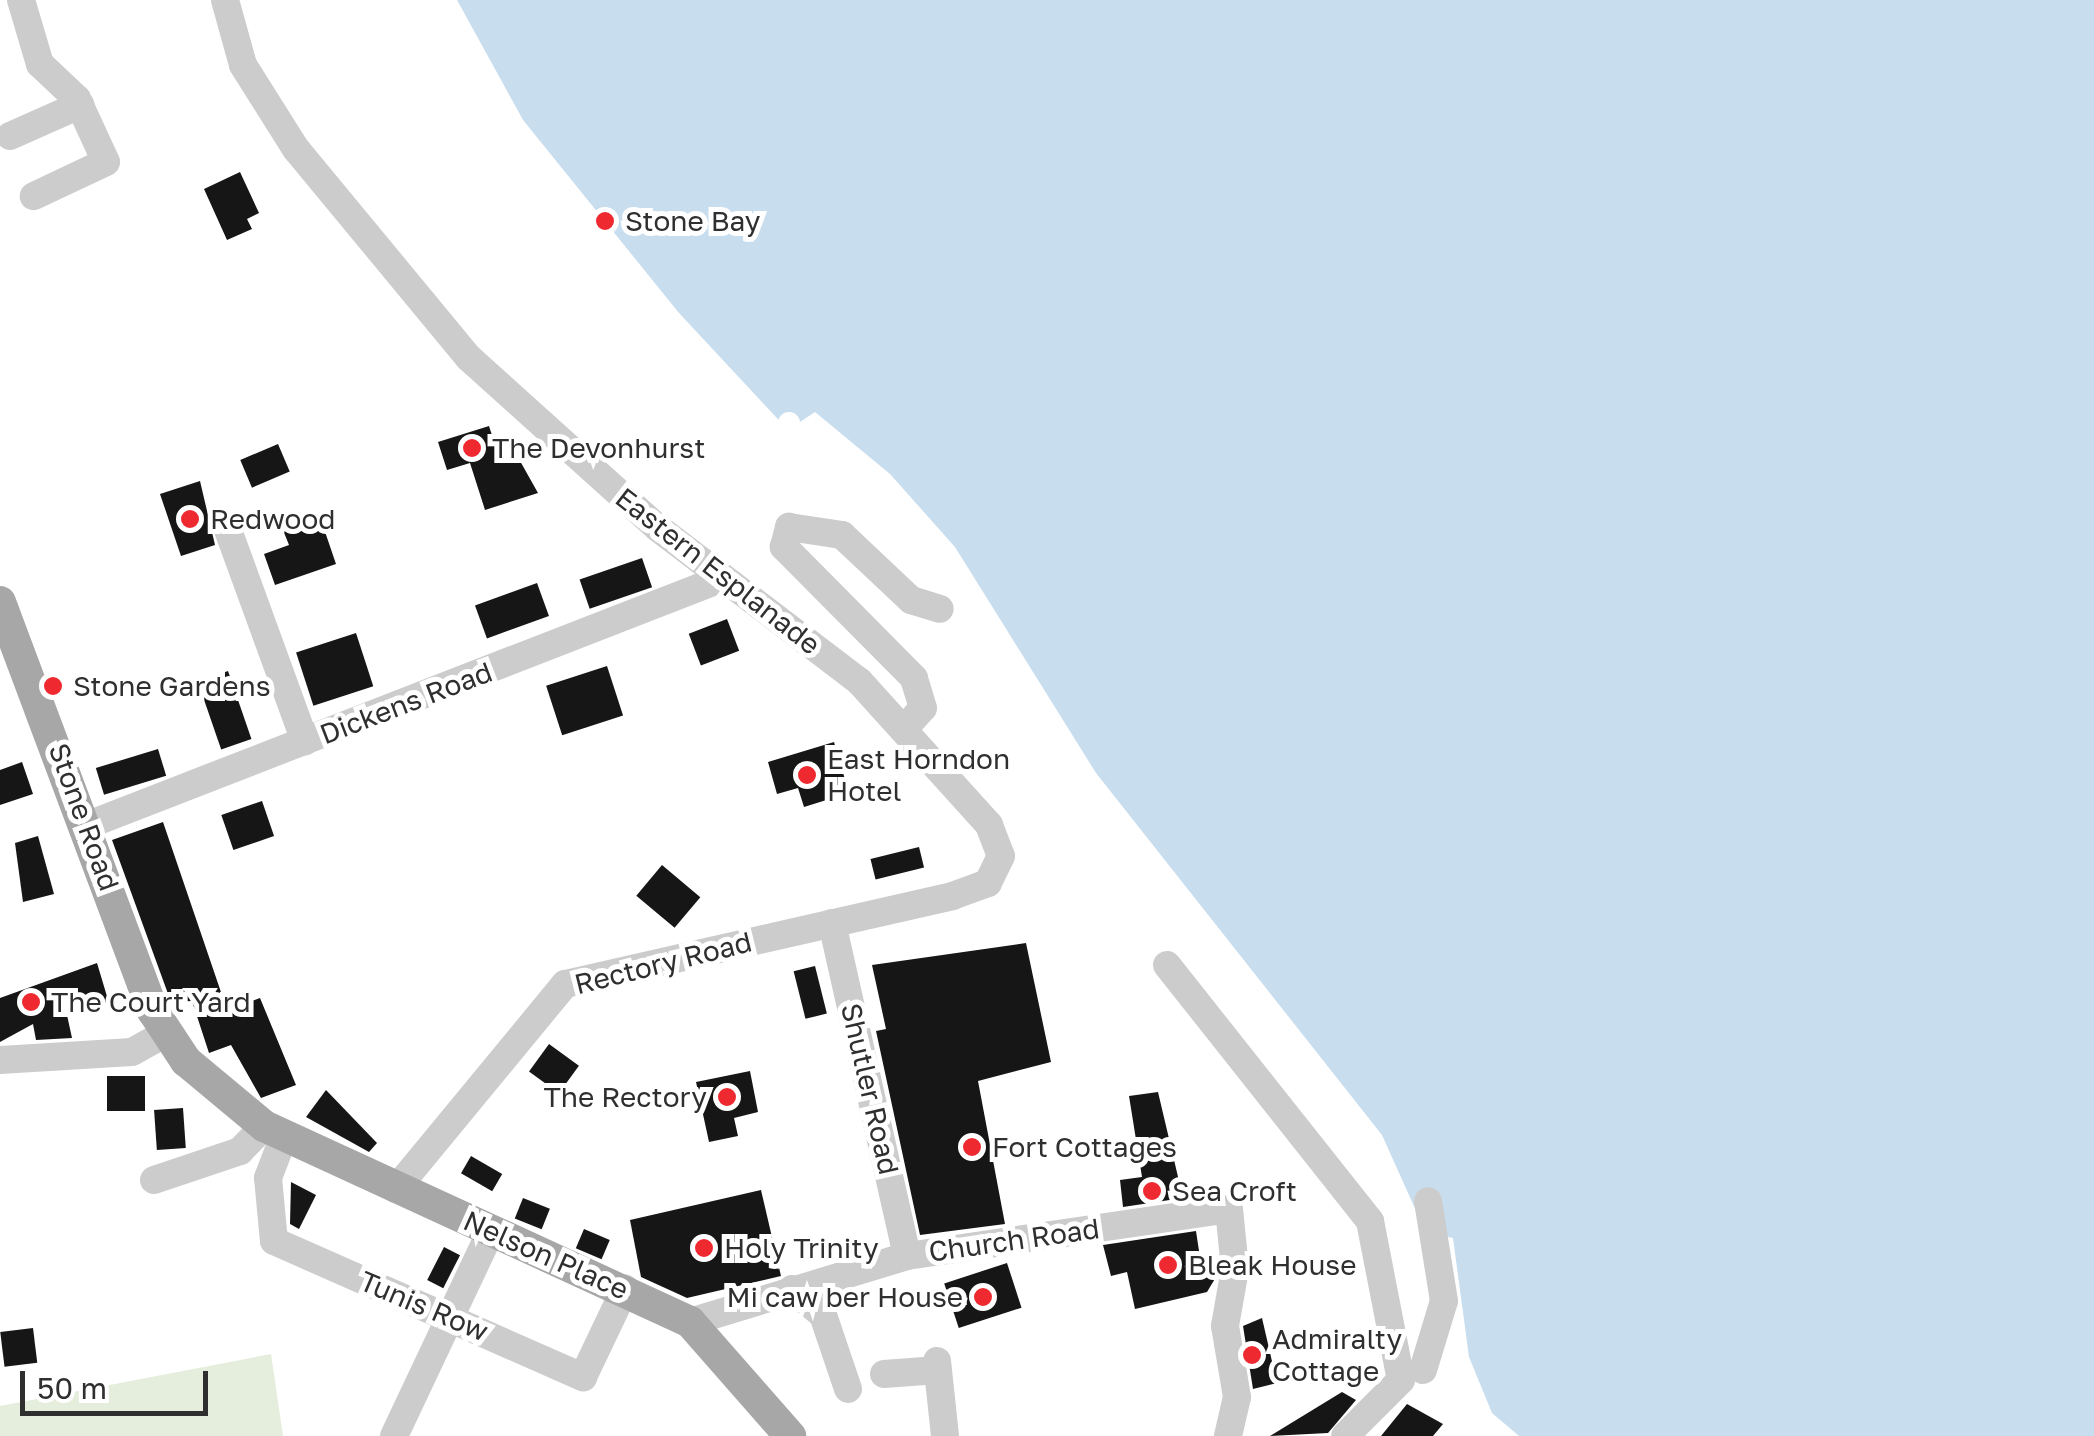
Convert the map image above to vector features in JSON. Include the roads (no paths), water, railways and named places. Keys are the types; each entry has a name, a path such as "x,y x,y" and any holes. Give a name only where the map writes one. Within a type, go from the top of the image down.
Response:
{"main road":[{"name":"Stone Road","path":"0,602 164,1034"},
{"name":"Nelson Place","path":"164,1034 274,1131 690,1322 790,1436"}],"street":[{"name":"Eastern Esplanade","path":"225,0 243,66 296,149 469,358 722,578 860,681 988,825 1001,856"},
{"path":"29,2 40,64 72,99 106,162 34,196"},
{"path":"10,136 72,99"},
{"path":"904,729 924,708 914,678 784,546 790,528 842,535 911,600 940,608"},
{"path":"228,530 305,741"},
{"name":"Dickens Road","path":"88,826 722,578"},
{"name":"Rectory Road","path":"396,1189 565,984 988,884 1001,856"},
{"name":"Shutler Road","path":"832,923 908,1256"},
{"path":"1167,965 1370,1221 1412,1375"},
{"path":"0,1060 132,1052 164,1034"},
{"path":"154,1180 240,1150 274,1131"},
{"name":"Tunis Row","path":"274,1131 268,1178 274,1241 583,1377 625,1289"},
{"path":"1361,1430 1412,1375 1444,1302 1428,1201"},
{"name":"Church Road","path":"690,1322 908,1256 1229,1209 1235,1269 1224,1326 1236,1398 1228,1436"},
{"path":"394,1436 492,1231"},
{"path":"792,1289 823,1315 848,1389"},
{"path":"884,1374 938,1365 945,1436"}],"water":[{"path":"457,0 2094,0 2094,1436 1519,1436 1492,1413 1469,1357 1453,1238 1426,1233 1382,1135 1096,773 955,547 890,474 815,412 788,430 679,313 523,120"}],"place":[{"name":"Stone Bay","path":"605,221"},
{"name":"The Devonhurst","path":"472,448"},
{"name":"Redwood","path":"190,519"},
{"name":"Stone Gardens","path":"53,686"},
{"name":"East Horndon Hotel","path":"807,775"},
{"name":"The Court Yard","path":"31,1002"},
{"name":"The Rectory","path":"727,1097"},
{"name":"Fort Cottages","path":"972,1147"},
{"name":"Sea Croft","path":"1152,1191"},
{"name":"Holy Trinity","path":"704,1248"},
{"name":"Bleak House","path":"1168,1265"},
{"name":"Mi caw ber House","path":"983,1297"},
{"name":"Admiralty Cottage","path":"1252,1355"}]}
